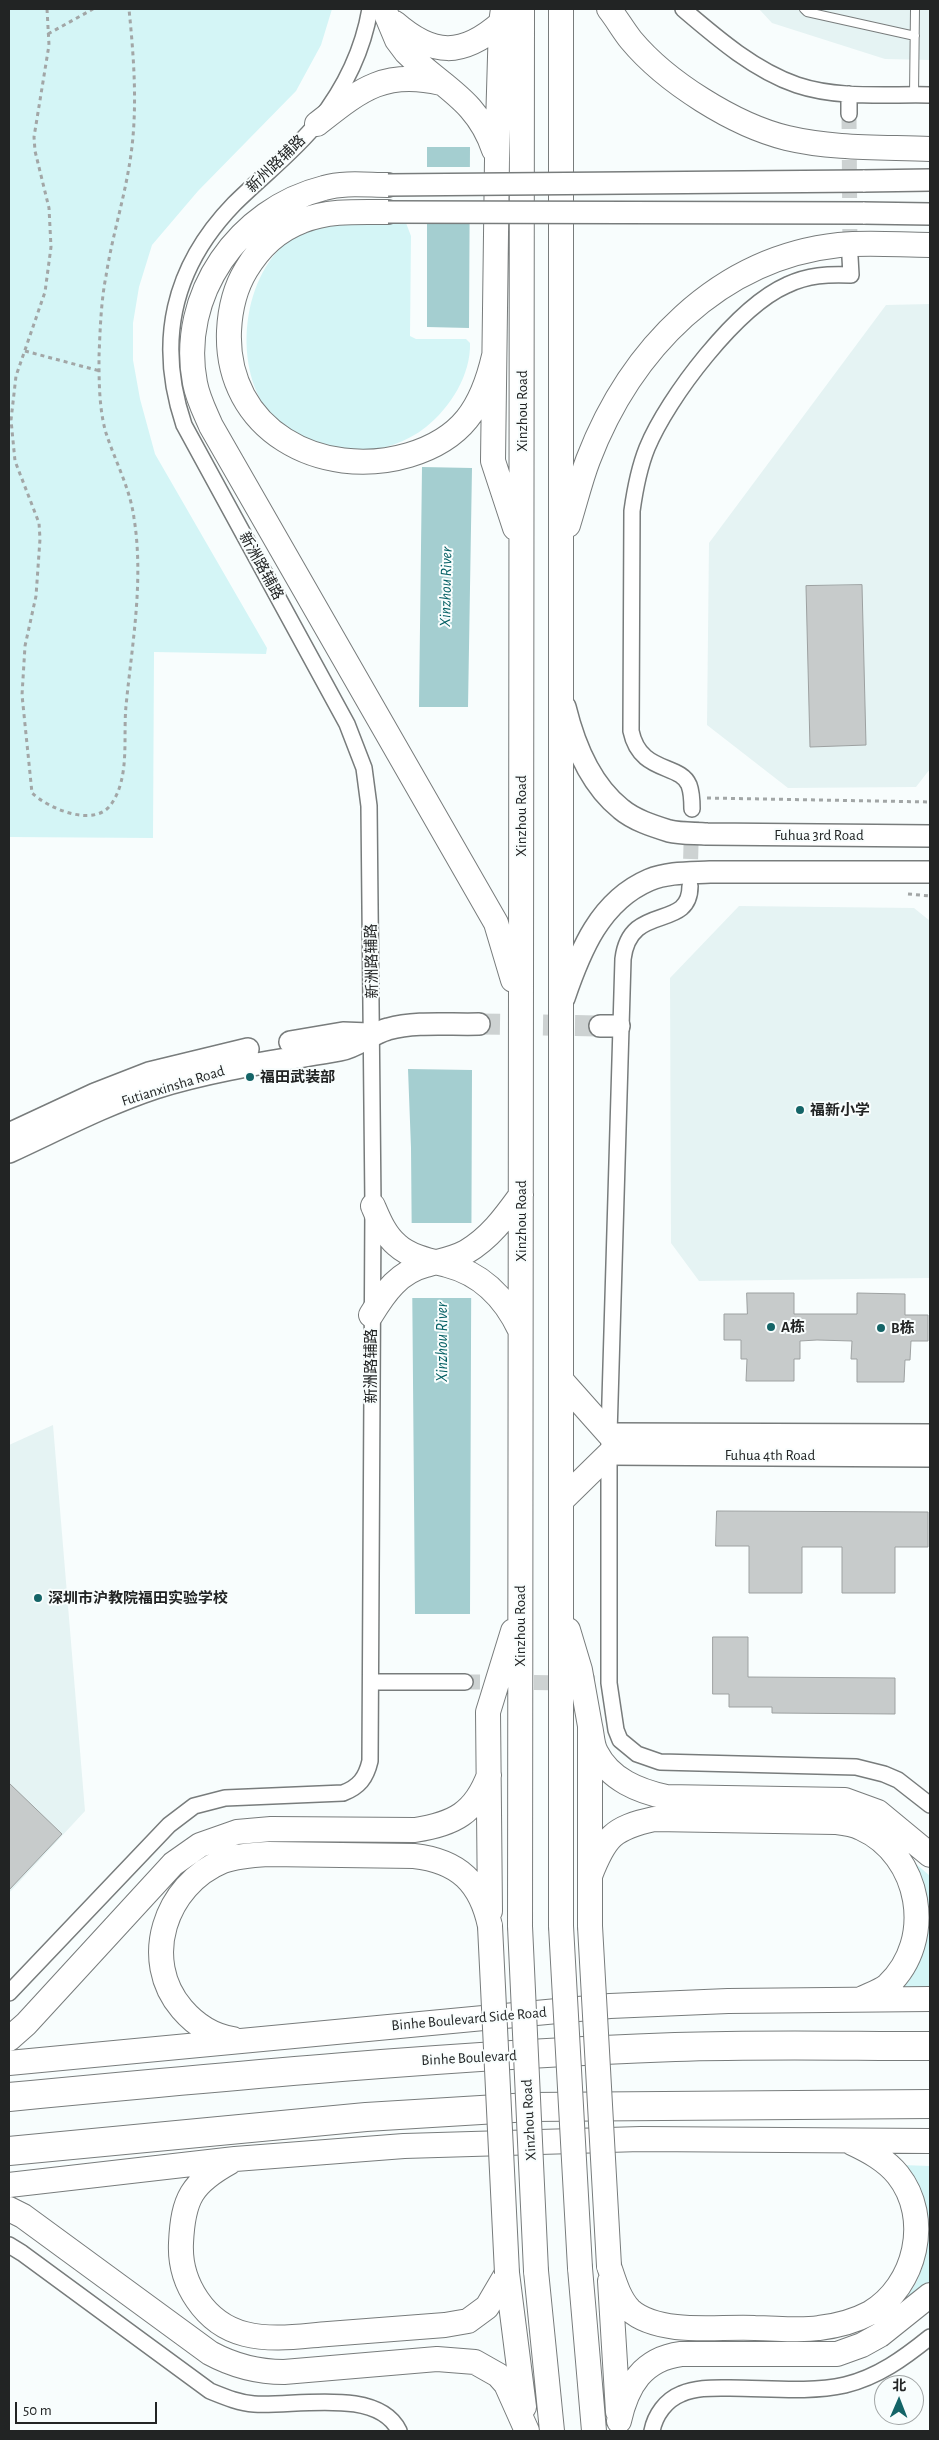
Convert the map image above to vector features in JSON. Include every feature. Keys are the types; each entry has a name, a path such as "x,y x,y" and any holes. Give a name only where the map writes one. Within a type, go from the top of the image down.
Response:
{"highway":[{"path":"890,2046 930,2042"},
{"name":"Binhe Boulevard","path":"9,2096 381,2063 589,2051 711,2046 930,2046"},
{"path":"842,2104 930,2110"},
{"path":"9,2151 366,2117 530,2107 930,2104"}],"main road":[{"name":"Xinzhou Road","path":"522,9 520,1926 536,2271 552,2431"},
{"path":"561,9 561,1926 580,2268 594,2431"},
{"path":"609,9 632,41 665,72 703,100 746,123 786,138 825,145 930,149"},
{"path":"380,11 415,40 426,45 443,48 473,42 486,36 502,16"},
{"path":"380,11 406,52 476,112 488,131 497,159"},
{"path":"502,16 497,159 493,461 522,550"},
{"path":"317,124 360,90 379,83 403,79 424,79 444,84"},
{"path":"388,185 340,186 313,191 260,218 238,238 218,264 200,305 193,352 195,382 198,397 211,426 496,923 510,965 521,1017"},
{"path":"388,212 331,213 302,221 276,236 250,263 238,286 232,308 229,351 238,386 254,412 278,435 296,447 317,456 354,462 396,459 423,451 446,440 465,422 478,405 488,382 494,356"},
{"path":"561,548 589,460 616,401 652,348 692,308 734,278 783,257 840,245 930,245"},
{"path":"371,1315 398,1279 411,1271 450,1259 475,1246 501,1222 521,1195"},
{"path":"373,1206 388,1236 398,1247 475,1277 501,1297 521,1331"},
{"path":"561,1380 609,1444 561,1501"},
{"path":"561,1607 580,1670 596,1752 608,1769 624,1782 644,1792 666,1797 845,1800 878,1812 930,1855"},
{"path":"520,1608 488,1712 490,1926 507,2273 527,2431"},
{"path":"590,1726 590,1926 619,2426"},
{"path":"9,2039 26,2024 173,1864 200,1845 225,1834 253,1830 415,1830 438,1826 457,1818 472,1806 483,1792 489,1775"},
{"path":"590,1876 599,1854 611,1836 630,1825 654,1819 835,1822 860,1827 882,1841 900,1862 910,1882 916,1906 917,1928 913,1947 902,1968 886,1986 860,2000"},
{"path":"245,2040 234,2040 215,2034 186,2014 167,1987 162,1967 161,1935 172,1906 195,1880 224,1861 244,1856 268,1854 414,1856 436,1860 453,1867 473,1885 484,1901 490,1926"},
{"name":"Binhe Boulevard Side Road","path":"9,2063 619,2006 728,2001 930,1999"},
{"path":"9,2184 235,2159 404,2146 641,2139 930,2141"},
{"path":"609,2266 617,2290 630,2310 649,2322 676,2327 818,2328 844,2323 869,2313 891,2297 907,2274 914,2250 916,2225 911,2199 898,2175 877,2155 848,2141"},
{"path":"235,2159 207,2175 188,2198 182,2226 180,2253 188,2284 201,2306 220,2323 244,2334 273,2338 445,2326 468,2322 487,2307 507,2273"},
{"path":"9,2209 23,2216 225,2362 264,2372 437,2359 475,2362 498,2375 506,2384 527,2431"},
{"path":"619,2426 624,2400 632,2385 643,2371 657,2360 682,2354 838,2354 862,2346 880,2335 930,2294"}],"street":[{"path":"683,9 713,34 773,75 797,85 849,94 930,95"},
{"name":"新州路辅路","path":"234,204 317,124 334,101 352,67 363,38 380,11"},
{"path":"849,94 849,114"},
{"path":"388,185 930,180"},
{"name":"新洲路辅路","path":"9,1993 169,1825 194,1806 207,1801 234,1797 343,1793 354,1788 362,1781 370,1761 373,1206 370,813 362,761 338,705 193,444 178,405 173,384 172,331 177,298 184,279 205,238 234,204"},
{"path":"388,212 930,214"},
{"path":"692,804 686,780 657,765 641,753 636,746 631,730 632,511 636,482 647,448 659,422 698,367 724,336 768,295 786,285 825,274 850,275 850,256"},
{"name":"Fuhua 3rd Road","path":"561,687 570,728 583,760 602,790 621,810 646,823 672,831 707,834 930,836"},
{"path":"561,1008 585,944 610,907 625,894 650,880 679,873 710,872 930,872"},
{"path":"690,886 688,900 683,908 676,914 645,922 637,927 626,941 610,1026 609,1444 604,1683 616,1730 620,1740 627,1748 648,1759 675,1763 856,1767 884,1774 898,1780 930,1805"},
{"name":"Futianxinsha Road","path":"9,1152 103,1108 154,1089 247,1065 343,1050 372,1034 388,1029 410,1026 479,1024"},
{"name":"Futianxinsha Road","path":"9,1134 95,1094 167,1068 202,1059 343,1033 372,1034"},
{"name":"Fuhua 4th Road","path":"609,1444 930,1436"},
{"name":"Fuhua 4th Road","path":"609,1444 930,1456"},
{"path":"371,1682 465,1682"},
{"path":"9,2245 22,2252 210,2391 230,2400 254,2404 354,2403 386,2414 399,2431"},
{"path":"652,2431 655,2419 666,2404 688,2391 709,2388 816,2388 844,2385 884,2370 930,2336"}],"lane":[{"path":"804,9 807,12 915,36"},
{"path":"914,95 915,9"}],"path":[{"path":"47,9 46,70 34,137 35,151 49,208 51,247 45,292 16,376 11,420 15,461 39,523 40,539 36,596 26,646 22,695 32,793 45,803 80,815 91,816 103,813 111,805 118,792 122,774 125,709 136,622 137,552 134,517 130,499 105,430 100,371 105,278 125,194 133,130 133,51 129,9"},
{"path":"48,34 93,9"},
{"path":"25,351 100,371"},
{"path":"692,804 930,802"}],"shaded area":[{"path":"9,9 332,9 321,45 296,91 198,191 152,245 139,287 133,323 133,360 140,399 155,454 267,648 266,654 154,652 153,838 9,837"},
{"path":"759,9 930,9 930,60 885,59 772,23"},
{"path":"344,223 406,223 411,236 410,336 416,339 466,339 470,343 467,367 463,379 451,401 435,419 405,440 394,445 370,450 334,447 305,438 285,428 263,404 253,381 248,356 247,329 251,303 260,278 273,257 290,240 303,233 316,228"},
{"path":"930,304 930,769 916,787 788,788 707,725 709,543 886,305"},
{"name":"福新小学","path":"739,906 914,908 930,921 930,1278 699,1281 671,1243 670,978"},
{"name":"深圳市沪教院福田实验学校","path":"53,1425 85,1811 9,1893 9,1445"},
{"path":"900,1850 930,1876 930,1992 902,1990 913,1973 921,1955 928,1927 928,1917"},
{"path":"902,2165 930,2166 930,2281 894,2315 916,2283 923,2266 926,2251 924,2223"}],"water":[{"path":"427,147 470,147 469,328 427,327"},
{"name":"Xinzhou River","path":"422,467 472,468 468,707 419,707"},
{"name":"Xinzhou River","path":"408,1069 472,1070 470,1614 415,1614 411,1148"}],"pier":[{"path":"425,167 472,167 472,223 424,223"},
{"path":"409,1223 474,1223 474,1298 410,1298"}],"building":[{"path":"862,585 866,745 810,747 806,586"},
{"path":"747,1293 794,1293 794,1314 857,1314 857,1293 905,1294 905,1315 928,1315 928,1341 911,1341 910,1360 905,1360 904,1382 857,1382 857,1359 851,1359 852,1341 817,1340 800,1341 800,1359 794,1359 794,1381 746,1381 747,1359 741,1359 741,1340 724,1340 724,1314 747,1314"},
{"path":"717,1511 928,1512 928,1547 895,1547 895,1593 842,1593 842,1547 802,1547 802,1593 749,1593 749,1546 716,1546"},
{"path":"713,1637 748,1637 748,1677 895,1678 895,1714 772,1713 772,1707 729,1707 729,1694 713,1694"},
{"path":"9,1783 62,1834 9,1890"}],"tunnel":[{"path":"849,114 850,253"},
{"path":"690,882 692,809"},
{"path":"479,1024 600,1026"},
{"path":"465,1682 598,1683"}],"place":[{"name":"福田武装部","path":"250,1077"},
{"name":"福新小学","path":"800,1110"},
{"name":"A栋","path":"771,1327"},
{"name":"B栋","path":"881,1328"},
{"name":"深圳市沪教院福田实验学校","path":"38,1598"}]}
